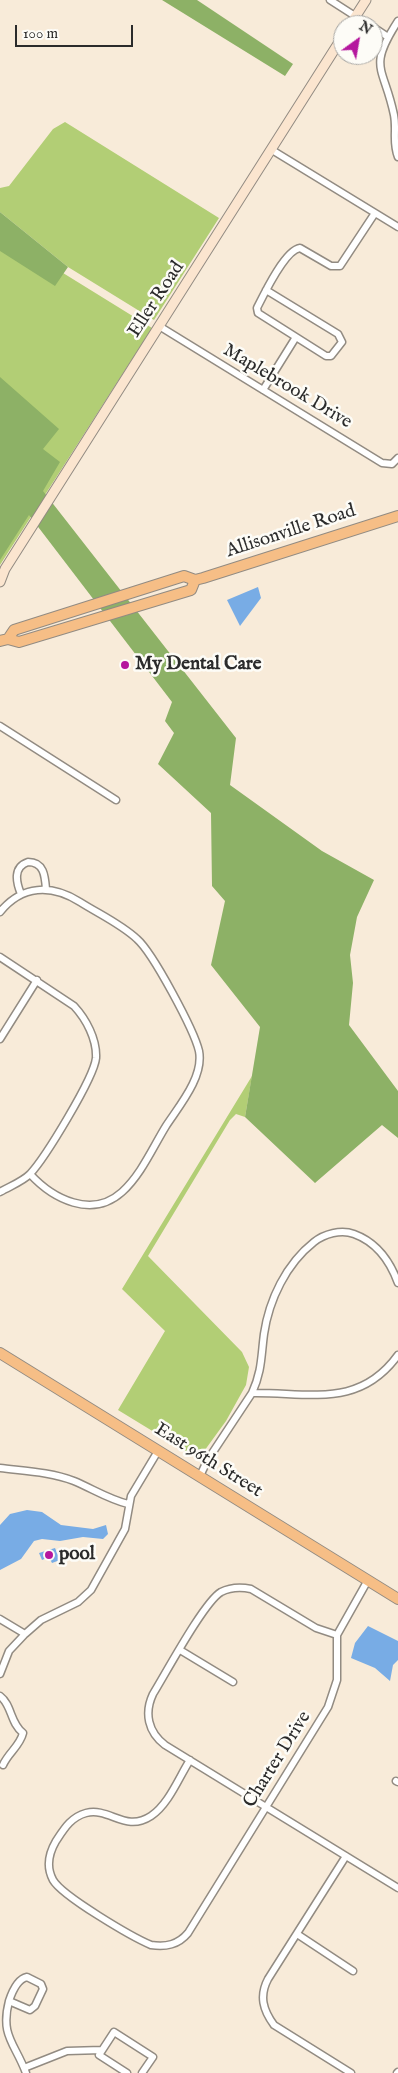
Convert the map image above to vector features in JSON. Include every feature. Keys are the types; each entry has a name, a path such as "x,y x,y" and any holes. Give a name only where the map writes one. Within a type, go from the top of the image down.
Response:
{"main road":[{"name":"Allisonville Road","path":"4,640 14,630 184,576 195,580 398,516"},
{"name":"Allisonville Road","path":"4,640 19,642 191,590 195,580"},
{"name":"East 96th Street","path":"0,1353 398,1599"}],"street":[{"path":"330,0 354,15"},
{"path":"357,15 366,0"},
{"path":"398,21 380,53 380,67 395,116 393,139 398,157"},
{"path":"383,33 388,36"},
{"name":"Eller Road","path":"0,582 5,570 333,52"},
{"path":"272,150 398,227"},
{"path":"266,290 338,334 342,342 331,356 326,356 296,338 257,311 266,290 290,252 295,249 305,250 331,266 340,266 375,213"},
{"name":"Maplebrook Drive","path":"159,326 382,463 392,464 398,458"},
{"path":"264,390 296,338"},
{"path":"0,726 116,800"},
{"path":"21,894 17,875 20,867 28,862 37,863 43,870 46,889"},
{"path":"0,912 8,902 21,894 46,889 66,894 135,937 152,955 199,1051 197,1073 132,1181 112,1200 89,1205 70,1202 55,1195 30,1174"},
{"path":"0,957 66,999 81,1014 94,1041 96,1050 91,1078 30,1174 0,1192"},
{"path":"0,1039 37,980"},
{"path":"200,1476 252,1393 261,1370 264,1336 272,1302 291,1267 316,1241 329,1234 340,1232 348,1232 362,1237 381,1252 398,1283"},
{"path":"252,1393 331,1396 344,1393 377,1379 398,1355"},
{"path":"0,1674 8,1653 25,1634 41,1620 82,1599 91,1590 123,1535 128,1504 158,1451"},
{"path":"0,1468 44,1473 74,1481 106,1498 128,1504"},
{"name":"Charter Drive","path":"190,1760 161,1806 147,1818 129,1822 93,1812 79,1816 71,1820 50,1853 49,1865 52,1879 63,1892 142,1941 161,1946 176,1942 191,1929 333,1698 337,1680 337,1635 368,1580"},
{"path":"337,1635 316,1628 259,1593 240,1587 225,1590 212,1599 180,1650 152,1697 148,1718 152,1732 160,1741 398,1888"},
{"path":"0,1619 25,1634"},
{"path":"180,1650 233,1682"},
{"path":"0,1696 5,1700 13,1723 23,1733 20,1741 8,1754 3,1765"},
{"path":"346,1856 266,1983 262,2001 266,2013 279,2029 351,2073"},
{"path":"297,1934 354,1970"},
{"path":"9,2001 25,2010 31,2009 42,1994 43,1987 30,1977 24,1977 9,2001 6,2015 6,2030 10,2044 25,2071 67,2051 102,2050"},
{"path":"127,2073 99,2055 114,2032 153,2057 142,2073"}],"green space":[{"path":"162,0 197,0 293,64 285,76"},
{"path":"65,122 219,218 154,320 68,267 0,212 0,188 9,186 53,129"},
{"path":"0,212 68,267 55,286 0,251"},
{"path":"0,234 152,328 0,565"},
{"path":"0,377 59,429 43,449 60,462 43,491 236,738 230,785 322,851 374,880 357,917 350,955 353,983 349,1025 398,1091 398,1138 382,1125 315,1183 245,1117 260,1027 211,965 225,901 212,886 211,813 158,764 174,733 165,721 172,702 29,515 0,560"},
{"path":"252,1076 245,1117 236,1114 230,1120 148,1256 242,1352 249,1367 246,1385 226,1421 202,1454 195,1457 118,1410 165,1331 122,1289"}],"water":[{"path":"258,587 261,598 240,626 227,600"},
{"path":"27,1510 42,1512 61,1525 93,1529 106,1525 108,1534 103,1539 83,1537 60,1541 42,1539 34,1541 21,1559 0,1570 0,1525 10,1514"},
{"name":"pool","path":"55,1548 60,1560 52,1563 49,1557 42,1560 39,1553"},
{"path":"368,1626 398,1641 398,1660 393,1665 390,1681 375,1668 351,1658 355,1643"}],"place":[{"name":"My Dental Care","path":"125,665"},
{"name":"pool","path":"49,1555"}]}
